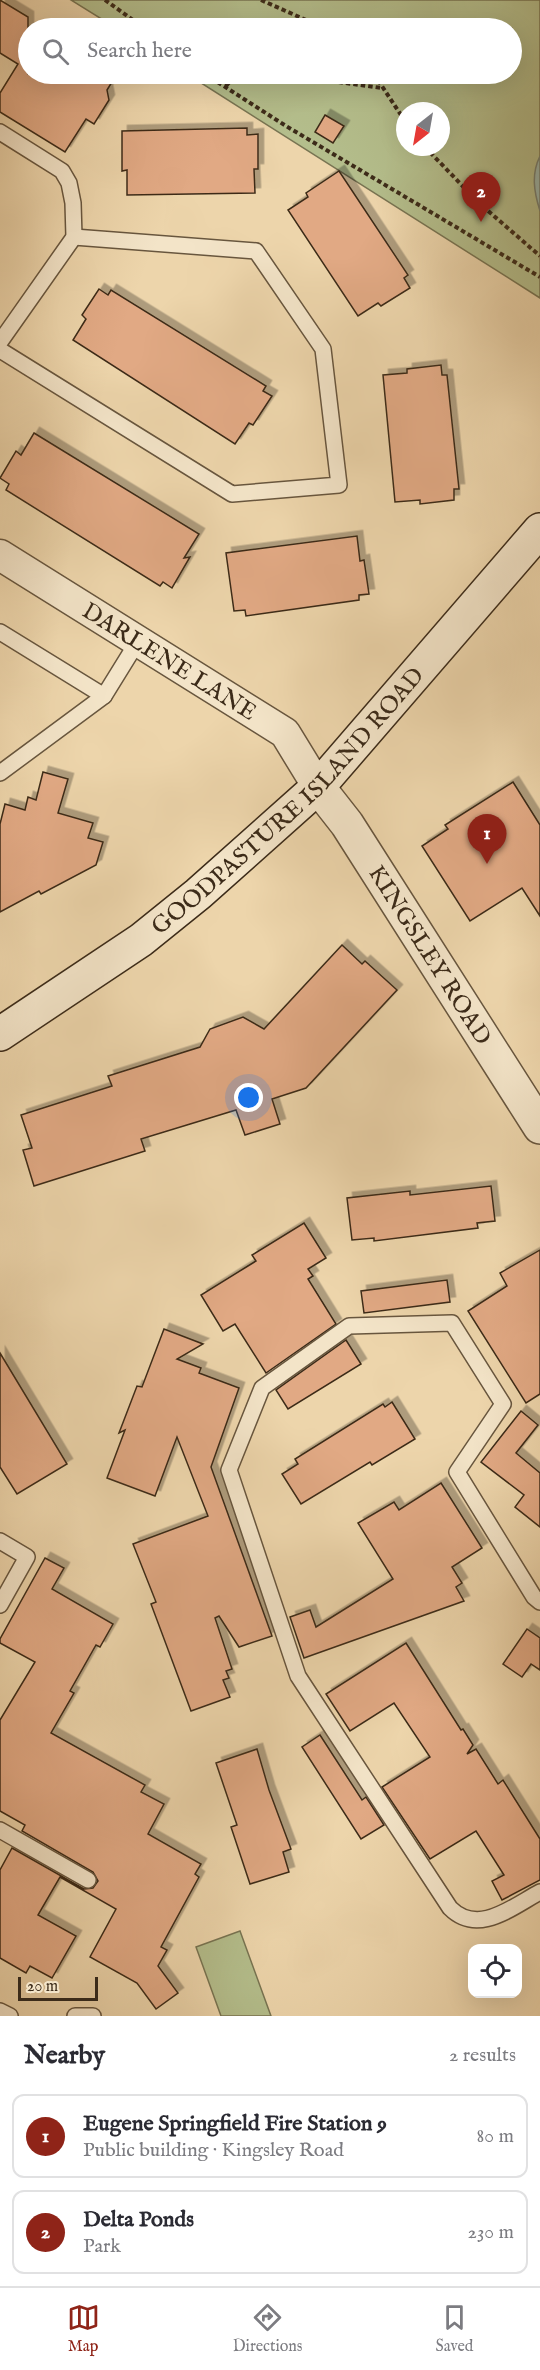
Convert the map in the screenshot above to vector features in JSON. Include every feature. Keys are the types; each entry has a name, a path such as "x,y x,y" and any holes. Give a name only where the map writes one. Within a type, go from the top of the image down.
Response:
{"main road":[{"name":"GOODPASTURE ISLAND ROAD","path":"0,1034 141,940 198,894 318,787 540,530"},
{"name":"KINGSLEY ROAD","path":"318,787 347,824 540,1127"}],"street":[{"name":"DARLENE LANE","path":"0,555 285,733 318,787"}],"lane":[{"path":"0,132 62,171 69,183 73,203 74,237 0,342"},
{"path":"0,350 232,494 339,485 323,349 256,251 74,237"},
{"path":"0,632 104,696"},
{"path":"0,772 104,696 138,641"},
{"path":"538,1596 457,1472 503,1404 452,1323 349,1326 262,1388 229,1470 298,1676 458,1916 478,1921 490,1919 540,1892"},
{"path":"0,1541 27,1557 0,1605"},
{"path":"0,1830 88,1880"},
{"path":"0,2011 10,2016"},
{"path":"75,2016 93,2016"}],"path":[{"path":"105,0 130,18"},
{"path":"261,0 302,18"},
{"path":"222,84 286,126 540,277"},
{"path":"353,84 382,88"},
{"path":"380,84 396,108"},
{"path":"435,156 479,203 540,256"}],"green space":[{"path":"71,0 540,0 540,298 203,84 522,84 522,18 100,18"},
{"path":"240,1931 271,2016 221,2016 196,1947"}],"water":[{"path":"540,156 540,211 534,183 535,170"}],"building":[{"path":"0,0 28,18 18,18 18,64 0,53"},
{"path":"18,64 18,84 111,84 107,90 109,100 94,124 86,119 65,152 0,112 0,93"},
{"path":"325,115 344,126 333,143 315,132"},
{"path":"247,128 247,135 258,134 258,169 254,169 255,193 127,195 127,170 122,171 122,131"},
{"path":"339,171 408,275 404,278 410,288 381,306 378,303 358,316 288,210 308,197 306,193"},
{"path":"99,289 108,295 111,290 266,386 263,391 272,396 253,425 249,423 235,444 73,340 86,319 82,315"},
{"path":"441,365 442,375 447,375 459,489 454,489 454,500 420,504 420,500 395,502 383,375 407,373 407,369"},
{"path":"34,433 199,534 184,558 190,557 172,588 163,582 160,586 6,490 9,484 0,478 16,451 21,455"},
{"path":"357,536 360,561 364,560 369,594 359,595 359,600 246,616 245,610 234,611 226,553"},
{"path":"43,772 68,779 58,813 93,823 88,838 103,842 96,865 41,894 39,891 0,912 0,824 5,804 25,810 28,797 36,800"},
{"path":"513,782 540,825 540,916 522,888 470,921 422,846 448,829 445,825"},
{"path":"342,945 362,964 365,961 397,990 306,1088 272,1099 280,1124 245,1135 236,1110 141,1139 145,1151 34,1186 23,1150 32,1148 21,1115 112,1086 108,1076 200,1047 210,1029 243,1017 264,1029"},
{"path":"491,1186 495,1221 477,1223 478,1228 374,1241 374,1238 352,1240 347,1198 410,1191 410,1195"},
{"path":"304,1223 326,1258 308,1269 313,1276 308,1279 336,1324 266,1373 235,1324 223,1331 201,1295 256,1261 252,1255"},
{"path":"540,1250 540,1394 526,1403 468,1311 507,1286 500,1273"},
{"path":"447,1280 450,1302 364,1313 361,1291"},
{"path":"164,1329 203,1344 177,1359 201,1368 199,1373 239,1388 211,1467 272,1636 239,1647 219,1616 215,1618 232,1669 226,1671 229,1678 223,1680 230,1697 191,1711 151,1604 156,1602 133,1544 208,1516 177,1437 155,1496 107,1478 125,1430 119,1433 137,1386 142,1387"},
{"path":"346,1340 361,1364 288,1409 276,1390"},
{"path":"0,1353 67,1464 17,1494 0,1467"},
{"path":"392,1402 415,1439 372,1465 370,1462 301,1504 282,1474 298,1464 295,1459 383,1404 385,1407"},
{"path":"521,1411 538,1425 516,1453 540,1473 540,1527 515,1507 524,1495 481,1462"},
{"path":"441,1483 482,1548 452,1567 462,1583 456,1587 464,1601 304,1658 290,1617 310,1610 316,1627 393,1579 358,1523 394,1502 399,1510"},
{"path":"45,1558 64,1568 52,1589 113,1624 100,1647 96,1645 70,1691 74,1693 51,1733 145,1785 141,1792 164,1804 148,1834 201,1864 195,1874 199,1877 161,1947 167,1950 158,1966 178,1993 156,2009 137,1983 90,1957 116,1909 60,1877 38,1915 76,1936 52,1978 30,1966 26,1973 0,1958 0,1870 12,1848 84,1889 93,1888 98,1881 93,1872 22,1831 25,1825 0,1811 0,1720 35,1662 0,1643 0,1639"},
{"path":"527,1629 540,1638 540,1670 531,1664 522,1677 503,1664"},
{"path":"406,1643 473,1745 467,1754 476,1749 498,1784 503,1780 540,1839 540,1880 502,1900 492,1881 504,1875 476,1831 430,1859 382,1787 430,1757 394,1703 350,1731 326,1694"},
{"path":"320,1735 362,1800 366,1797 384,1825 361,1839 302,1747"},
{"path":"257,1749 269,1790 291,1849 283,1852 289,1872 250,1884 231,1827 237,1825 216,1763"}],"place":[{"name":"Delta Ponds","path":"481,222"},
{"name":"Eugene Springfield Fire Station 9","path":"487,864"}]}
